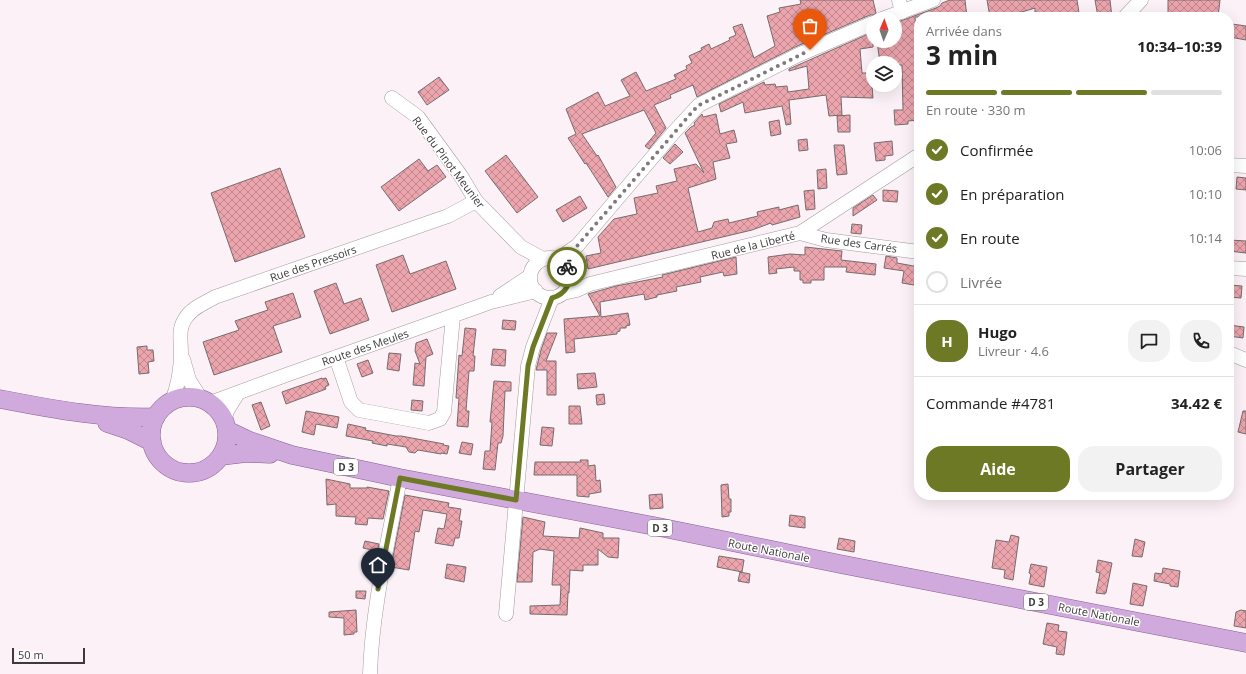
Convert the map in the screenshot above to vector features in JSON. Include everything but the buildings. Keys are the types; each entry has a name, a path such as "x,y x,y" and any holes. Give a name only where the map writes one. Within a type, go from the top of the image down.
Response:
{"main road":[{"path":"191,397 206,401 218,410 226,425 227,443 221,456 215,464 206,470 196,473 176,471 166,466 154,450 152,442 152,429 156,417 160,411 172,401 191,397"},
{"path":"0,399 72,413 128,430 152,442"},
{"path":"72,413 130,418 156,417"},
{"name":"D 3","path":"226,425 250,441 292,455"},
{"name":"D 3","path":"221,456 246,453 292,455"},
{"name":"Route Nationale","path":"292,455 400,478 1246,643"}],"street":[{"path":"892,12 900,6 933,0"},
{"path":"1130,12 1141,0"},
{"path":"558,259 577,246 674,132 699,105 798,56 866,26"},
{"name":"Rue du Pinot Meunier","path":"392,98 418,117 461,176 476,201 521,247 543,259"},
{"name":"Rue de la Liberté","path":"557,295 577,290 590,284 800,233 914,157"},
{"path":"1234,165 1246,166"},
{"name":"Rue des Pressoirs","path":"172,401 178,380 181,352 180,334 182,325 185,318 199,306 215,297 448,216 476,201"},
{"name":"Rue des Carrés","path":"800,233 826,240 914,251"},
{"path":"569,273 577,246"},
{"name":"Rue du Pinot Meunier","path":"521,247 531,274"},
{"path":"506,614 528,366 533,347 557,295 570,283 569,273 564,263 558,259 543,259 538,262 531,274 532,285 542,296 557,295"},
{"path":"1234,268 1246,269"},
{"path":"569,273 590,284"},
{"name":"Route des Meules","path":"491,302 531,274"},
{"name":"Route des Meules","path":"206,401 238,393 491,302 536,291"},
{"path":"336,357 351,402 359,410 429,423 440,419 444,412 453,316"},
{"name":"Rue des Pressoirs","path":"181,352 189,380 194,390 206,401"},
{"path":"1234,355 1246,360"},
{"path":"226,425 228,409 238,393"},
{"path":"370,674 371,643 378,589 400,478"}],"way so far":[{"path":"567,267 558,259 577,246 674,132 699,105 810,50"}],"route":[{"path":"378,589 400,478 516,500 528,366 533,347 552,298 563,293 570,283 570,276 567,267"}]}
